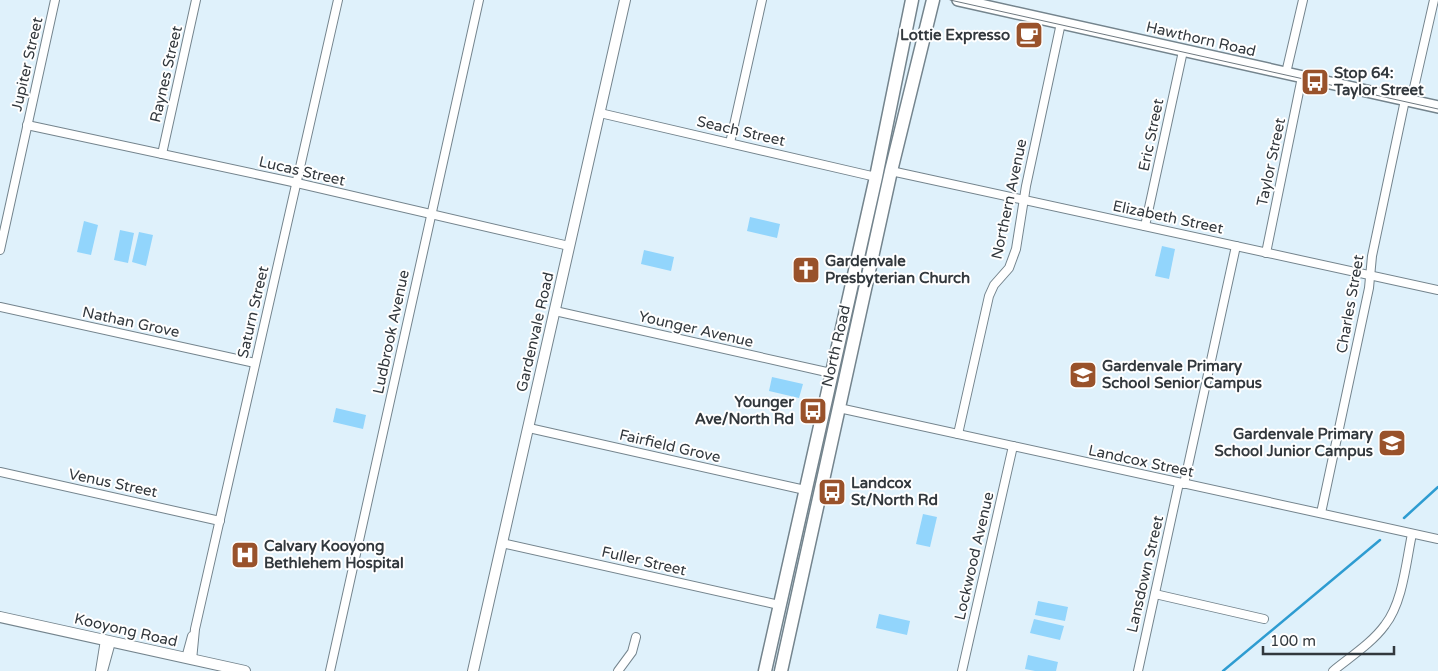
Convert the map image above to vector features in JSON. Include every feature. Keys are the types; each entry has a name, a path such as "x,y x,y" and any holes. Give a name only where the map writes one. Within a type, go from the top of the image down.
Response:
{"highway":[{"name":"North Road","path":"764,671 876,176 912,0"},
{"name":"North Road","path":"781,671 892,171 933,0"},
{"path":"903,44 922,48"},
{"path":"792,547 807,551"}],"main road":[{"name":"Hawthorn Road","path":"958,0 1438,107"}],"street":[{"name":"Jupiter Street","path":"0,250 55,0"},
{"name":"Raynes Street","path":"162,154 196,0"},
{"name":"Saturn Street","path":"189,659 338,0"},
{"name":"Ludbrook Avenue","path":"330,671 479,0"},
{"name":"Gardenvale Road","path":"473,671 625,0"},
{"path":"730,143 762,0"},
{"path":"1286,73 1303,0"},
{"name":"Charles Street","path":"1321,514 1369,288 1372,256 1408,100 1434,0"},
{"name":"Northern Avenue","path":"958,434 989,296 994,285 1008,268 1014,257 1026,186 1061,23"},
{"name":"Eric Street","path":"1145,226 1183,51"},
{"name":"Taylor Street","path":"1266,253 1302,77"},
{"name":"Seach Street","path":"600,113 876,176"},
{"name":"Lucas Street","path":"27,125 297,183 569,246"},
{"name":"Elizabeth Street","path":"892,171 1438,290"},
{"name":"Lansdown Street","path":"1138,671 1236,246"},
{"name":"Nathan Grove","path":"0,307 256,363"},
{"name":"Younger Avenue","path":"555,311 831,374"},
{"name":"Landcox Street","path":"839,408 1438,539"},
{"name":"Fairfield Grove","path":"529,428 804,490"},
{"name":"Lockwood Avenue","path":"962,671 1013,446"},
{"name":"Venus Street","path":"0,472 220,521"},
{"path":"1333,671 1380,632 1393,613 1400,592 1412,534"},
{"name":"Fuller Street","path":"502,543 779,605"},
{"path":"1155,594 1264,619"},
{"name":"Kooyong Road","path":"0,617 245,671"},
{"path":"618,671 632,652 636,637"},
{"path":"102,671 108,641"}],"shaded area":[{"path":"750,217 780,224 777,238 747,231"},
{"path":"84,221 98,225 91,255 77,252"},
{"path":"120,230 134,233 128,263 114,260"},
{"path":"139,232 153,235 146,266 132,262"},
{"path":"1162,246 1175,249 1169,279 1155,276"},
{"path":"644,250 674,257 671,271 641,264"},
{"path":"772,377 803,384 799,398 769,391"},
{"path":"336,408 366,415 363,429 333,422"},
{"path":"923,514 937,517 930,547 916,544"},
{"path":"1038,601 1068,607 1065,621 1035,615"},
{"path":"879,614 910,621 907,635 876,628"},
{"path":"1034,619 1064,626 1060,640 1030,633"},
{"path":"1028,655 1058,662 1056,671 1025,669"}],"waterway":[{"path":"1404,518 1438,487"},
{"path":"1223,671 1380,540"}],"tram line":[{"path":"950,0 1438,109"}],"place":[{"name":"Lottie Expresso","path":"1029,35"},
{"name":"Stop 64: Taylor Street","path":"1315,82"},
{"name":"Gardenvale Presbyterian Church","path":"806,270"},
{"name":"Gardenvale Primary School Senior Campus","path":"1083,375"},
{"name":"Younger Ave/North Rd","path":"813,411"},
{"name":"Gardenvale Primary School Junior Campus","path":"1392,443"},
{"name":"Landcox St/North Rd","path":"832,492"},
{"name":"Calvary Kooyong Bethlehem Hospital","path":"245,555"}]}
